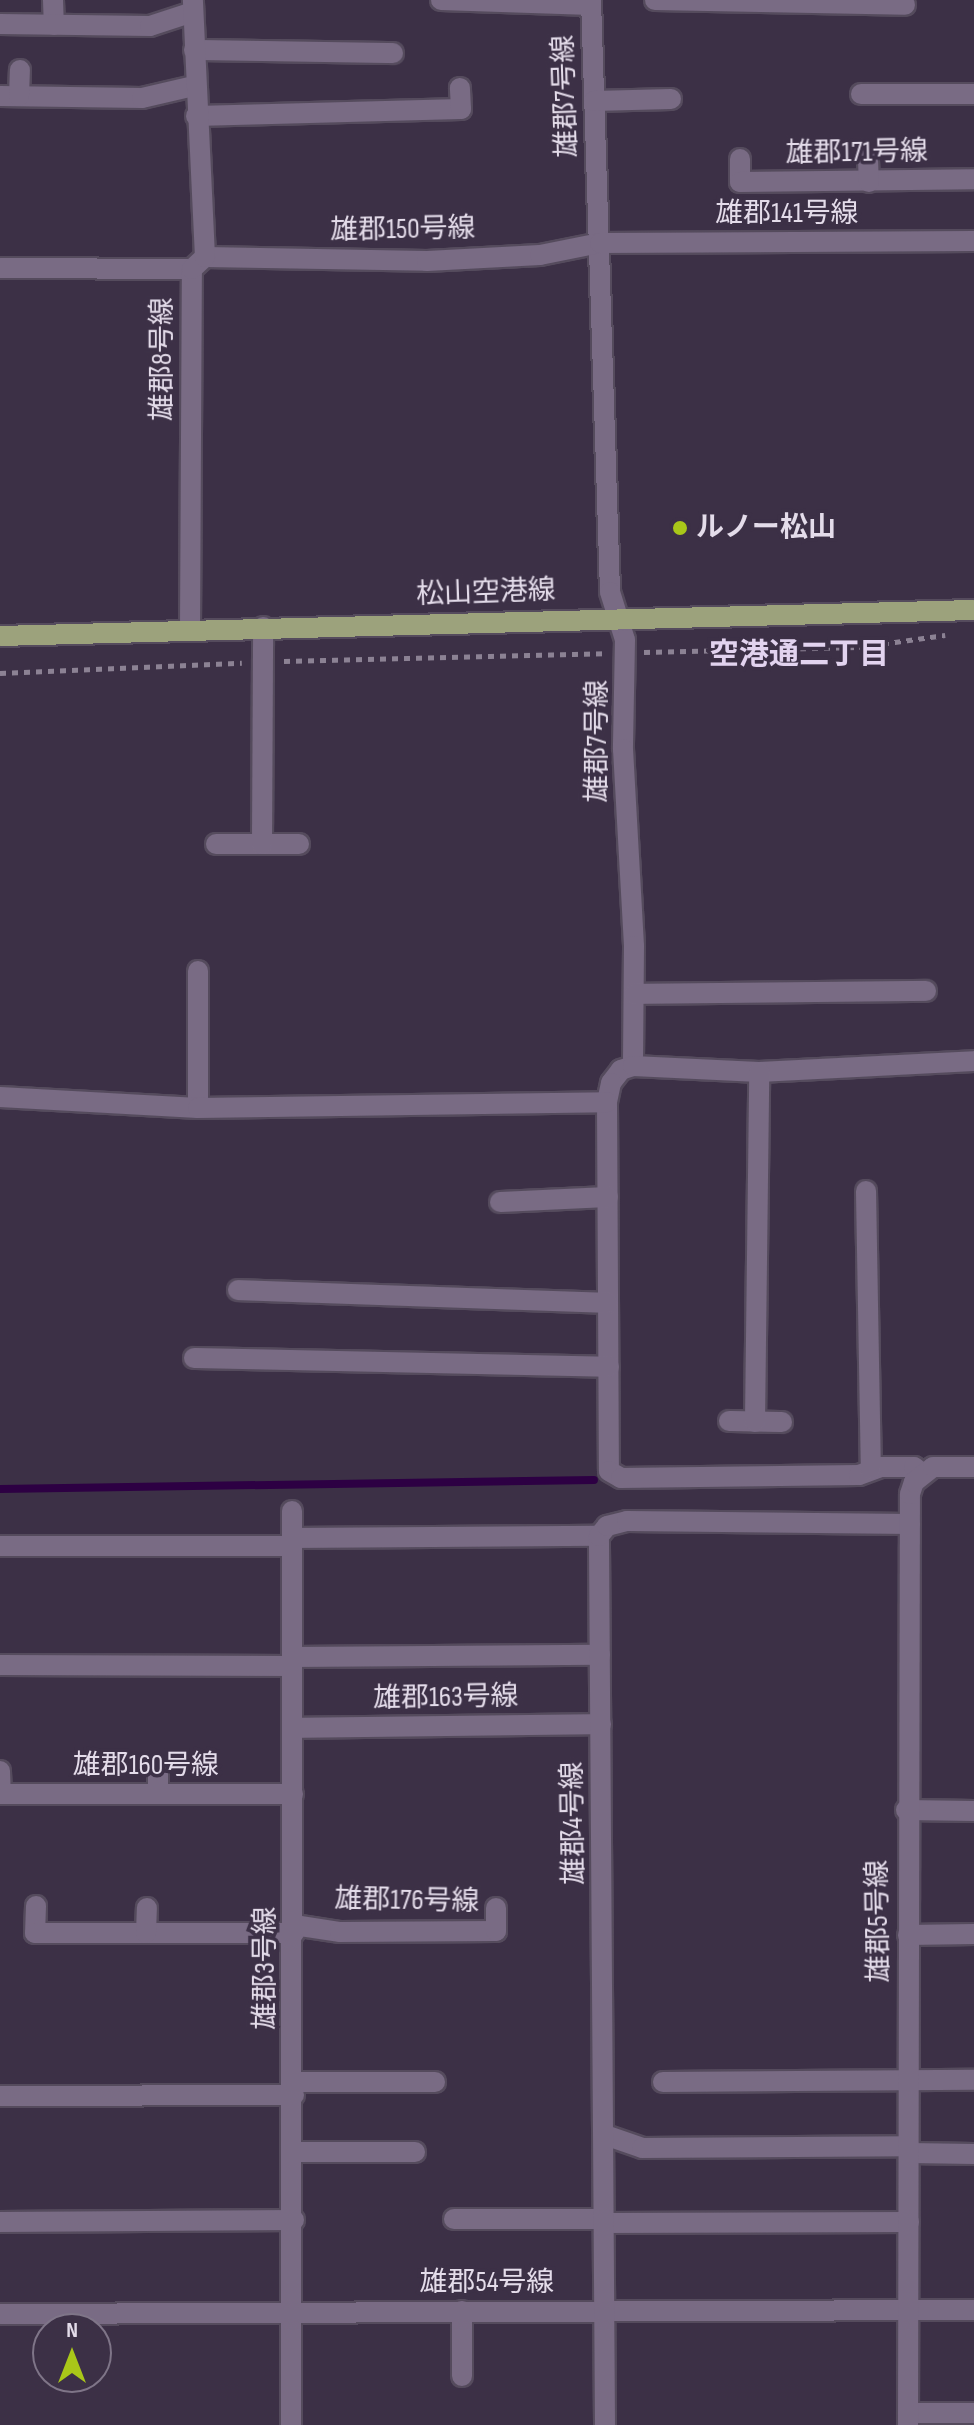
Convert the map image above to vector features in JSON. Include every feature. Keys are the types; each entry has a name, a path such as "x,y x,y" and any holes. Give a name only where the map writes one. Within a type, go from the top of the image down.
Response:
{"main road":[{"name":"松山空港線","path":"0,636 974,610"}],"street":[{"path":"53,0 54,25"},
{"path":"441,0 591,2"},
{"path":"655,0 905,5"},
{"name":"雄郡7号線","path":"591,2 610,592 626,653 623,749 634,994 633,1066"},
{"path":"0,24 150,26 193,6"},
{"name":"雄郡8号線","path":"190,629 198,263 193,6"},
{"path":"194,50 393,53"},
{"path":"20,70 10,96 142,98 194,86"},
{"path":"196,116 461,109 460,88"},
{"path":"861,94 974,94"},
{"path":"594,101 671,99"},
{"name":"雄郡171号線","path":"740,159 740,182 974,179"},
{"path":"868,159 869,182"},
{"name":"雄郡141号線","path":"600,243 974,241"},
{"name":"雄郡150号線","path":"0,268 427,261 540,255 600,243"},
{"path":"262,844 263,627"},
{"path":"216,844 299,844"},
{"path":"198,971 198,1108"},
{"path":"634,994 926,991"},
{"path":"974,1061 759,1072 633,1066 621,1070 611,1083 607,1102 609,1471 621,1478 827,1476 859,1475 871,1469 914,1467 922,1473 933,1467 974,1467"},
{"path":"755,1422 759,1072"},
{"path":"0,1097 198,1108 607,1102"},
{"path":"866,1191 871,1469"},
{"path":"500,1202 608,1197"},
{"path":"249,1283 608,1303"},
{"path":"194,1358 609,1367"},
{"path":"729,1421 782,1422"},
{"name":"雄郡5号線","path":"908,2419 910,2079 906,1810 910,1494 922,1473"},
{"name":"雄郡3号線","path":"291,2425 290,2311 294,2220 292,1511"},
{"path":"0,1546 599,1536 607,1526 627,1521 910,1524"},
{"name":"雄郡4号線","path":"599,1536 605,2425"},
{"path":"0,1665 600,1655"},
{"name":"雄郡163号線","path":"293,1728 601,1724"},
{"path":"0,1771 0,1794"},
{"path":"158,1771 158,1794"},
{"name":"雄郡160号線","path":"0,1794 293,1794"},
{"path":"906,1810 974,1811"},
{"path":"36,1906 35,1933 294,1929"},
{"path":"146,1933 147,1908"},
{"name":"雄郡176号線","path":"294,1929 340,1932 496,1931 496,1908"},
{"path":"908,1935 974,1934"},
{"path":"663,2082 974,2080"},
{"path":"0,2096 294,2089 435,2082"},
{"path":"605,2135 642,2148 909,2150 974,2154"},
{"path":"294,2152 415,2152"},
{"path":"454,2219 909,2222"},
{"path":"0,2222 294,2220"},
{"name":"雄郡54号線","path":"0,2314 974,2310"},
{"path":"462,2311 462,2376"},
{"path":"908,2419 974,2413"}],"path":[{"path":"0,673 263,662 859,647 960,633"}],"waterway":[{"path":"0,1489 594,1480"}],"place":[{"name":"ルノー松山","path":"680,528"}],"district":[{"name":"空港通二丁目","path":"799,655"}]}
